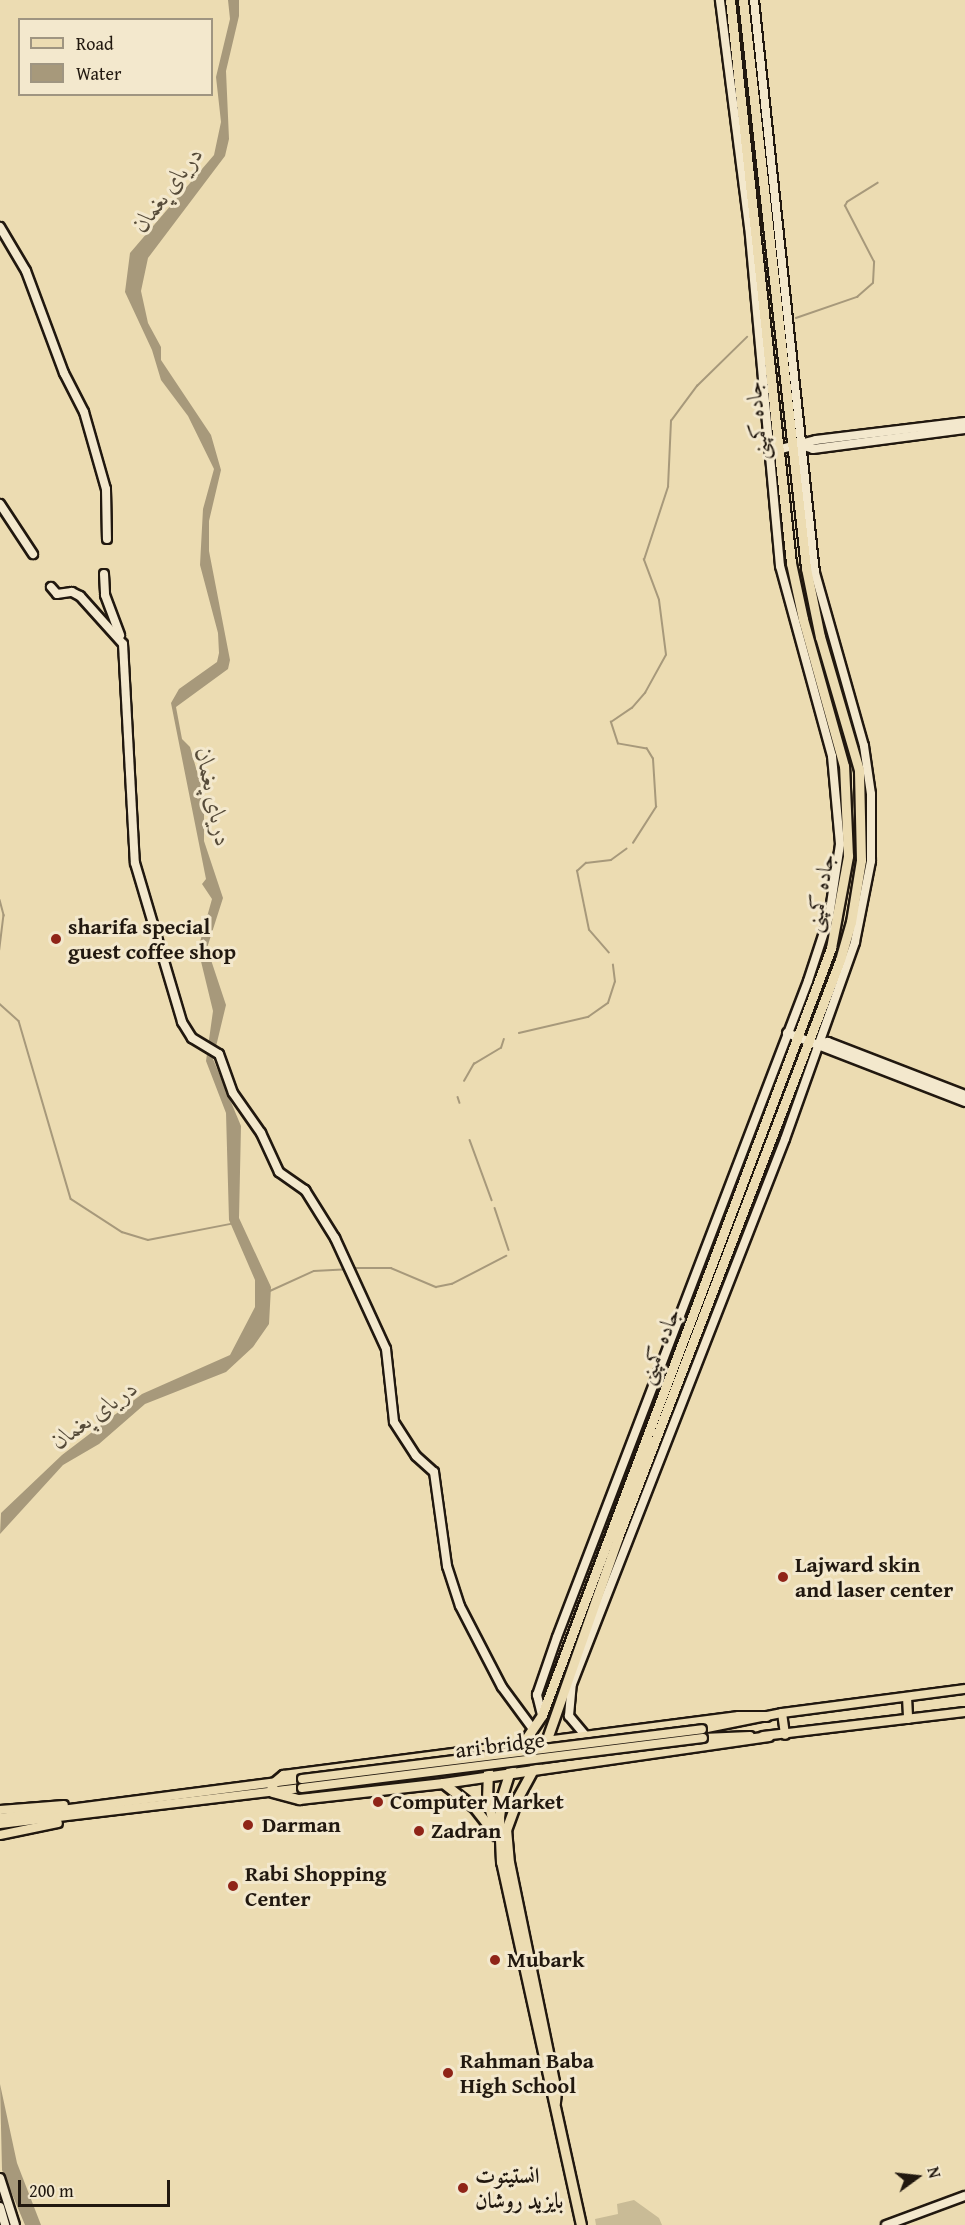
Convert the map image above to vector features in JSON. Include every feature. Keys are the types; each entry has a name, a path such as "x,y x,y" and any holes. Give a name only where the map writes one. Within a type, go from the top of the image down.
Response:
{"highway":[{"name":"جاده کمپنی","path":"497,1838 500,1809 508,1772 521,1743 542,1715 791,1034 831,948 848,856 849,802 839,741 798,598 730,0"},
{"name":"جاده کمپنی","path":"555,2102 556,2091 506,1839 515,1805 546,1740 618,1537 809,1040 851,922 866,861 866,795 853,741 812,602 799,447 743,0"},
{"path":"766,1716 738,1716 284,1775 272,1789 299,1799 444,1783 769,1736"},
{"path":"502,1745 487,1775 487,1798 549,2092 555,2102 581,2225"},
{"path":"444,1783 474,1808 497,1838"}],"main road":[{"path":"703,1733 782,1713 965,1689"},
{"path":"907,1697 908,1719"},
{"path":"703,1733 786,1735 965,1712"},
{"path":"782,1713 786,1735"},
{"name":"ari bridge","path":"154,1804 703,1733"},
{"path":"0,1810 154,1804"},
{"path":"0,1835 78,1817 154,1804"},
{"path":"0,1818 104,1805"},
{"path":"0,1824 78,1817"}],"street":[{"path":"720,0 748,227 768,451 782,576 832,756 839,805 840,844 830,917 791,1034 819,1044 826,1051 965,1102"},
{"path":"754,0 779,208 799,447"},
{"path":"0,227 26,271 64,373 84,412 106,489 107,539"},
{"path":"768,451 799,447 813,449 962,426"},
{"path":"0,504 33,554"},
{"path":"104,574 105,595 121,639 122,689 131,752 135,863 177,1008 192,1038 215,1051 279,1172 314,1201 348,1269 386,1349 394,1422 417,1456 434,1472 447,1566 462,1612 502,1687 533,1729"},
{"path":"51,588 57,594 72,592 80,596 121,639"},
{"path":"585,1735 569,1716 572,1684 819,1044 855,942 866,861"},
{"path":"819,1044 828,1042 965,1095"},
{"path":"0,2178 15,2225"},
{"path":"886,2225 965,2196"},
{"path":"0,2207 5,2225"}],"shaded area":[{"path":"634,2200 659,2218 662,2225 596,2225 595,2219 618,2214 617,2204"}],"water":[{"path":"228,0 239,0 239,16 226,71 229,139 225,156 148,258 141,291 148,323 161,347 161,360 211,435 221,470 209,521 209,551 230,660 228,669 176,707 182,739 190,747 204,796 204,841 223,898 207,948 226,1005 213,1059 241,1126 239,1218 271,1287 269,1324 253,1347 226,1372 145,1404 99,1444 63,1465 0,1534 1,1513 62,1455 142,1394 230,1355 255,1307 255,1280 229,1220 226,1113 206,1061 213,1011 198,949 212,899 202,884 206,879 171,703 179,689 217,662 219,653 218,633 200,565 203,509 214,469 188,416 161,380 152,350 125,292 130,253 214,155 221,122 216,77 230,19"},
{"path":"0,2084 17,2163 41,2225 25,2225 2,2170"}],"waterway":[{"path":"796,318 857,297 873,283 874,262 845,206 847,202 878,183"},
{"path":"633,843 656,807 653,759 647,749 618,744 611,722 632,708 645,693 666,655 659,600 644,560 668,487 671,421 697,386 747,337"},
{"path":"609,953 589,930 577,871 586,863 611,860 626,849"},
{"path":"0,900 4,915 0,950"},
{"path":"519,1033 588,1017 608,1003 615,982 613,965"},
{"path":"0,1004 19,1021 71,1199 122,1232 148,1240 230,1224"},
{"path":"464,1081 474,1064 501,1048 504,1039"},
{"path":"458,1097 460,1103"},
{"path":"470,1140 492,1200"},
{"path":"495,1208 509,1250"},
{"path":"352,1268 391,1268 436,1287 452,1284 506,1256"},
{"path":"270,1291 314,1271 347,1269"}],"place":[{"name":"sharifa special guest coffee shop","path":"56,939"},
{"name":"Lajward skin and laser center","path":"783,1577"},
{"name":"Computer Market","path":"378,1802"},
{"name":"Darman","path":"248,1825"},
{"name":"Zadran","path":"419,1831"},
{"name":"Rabi Shopping Center","path":"233,1886"},
{"name":"Mubark","path":"495,1960"},
{"name":"Rahman Baba High School","path":"448,2073"},
{"name":"انستیتوت بایزید روشان","path":"463,2188"}],"water label":[{"name":"دریای پغمان","path":"167,189"},
{"name":"دریای پغمان","path":"214,797"},
{"name":"دریای پغمان","path":"94,1414"}]}
